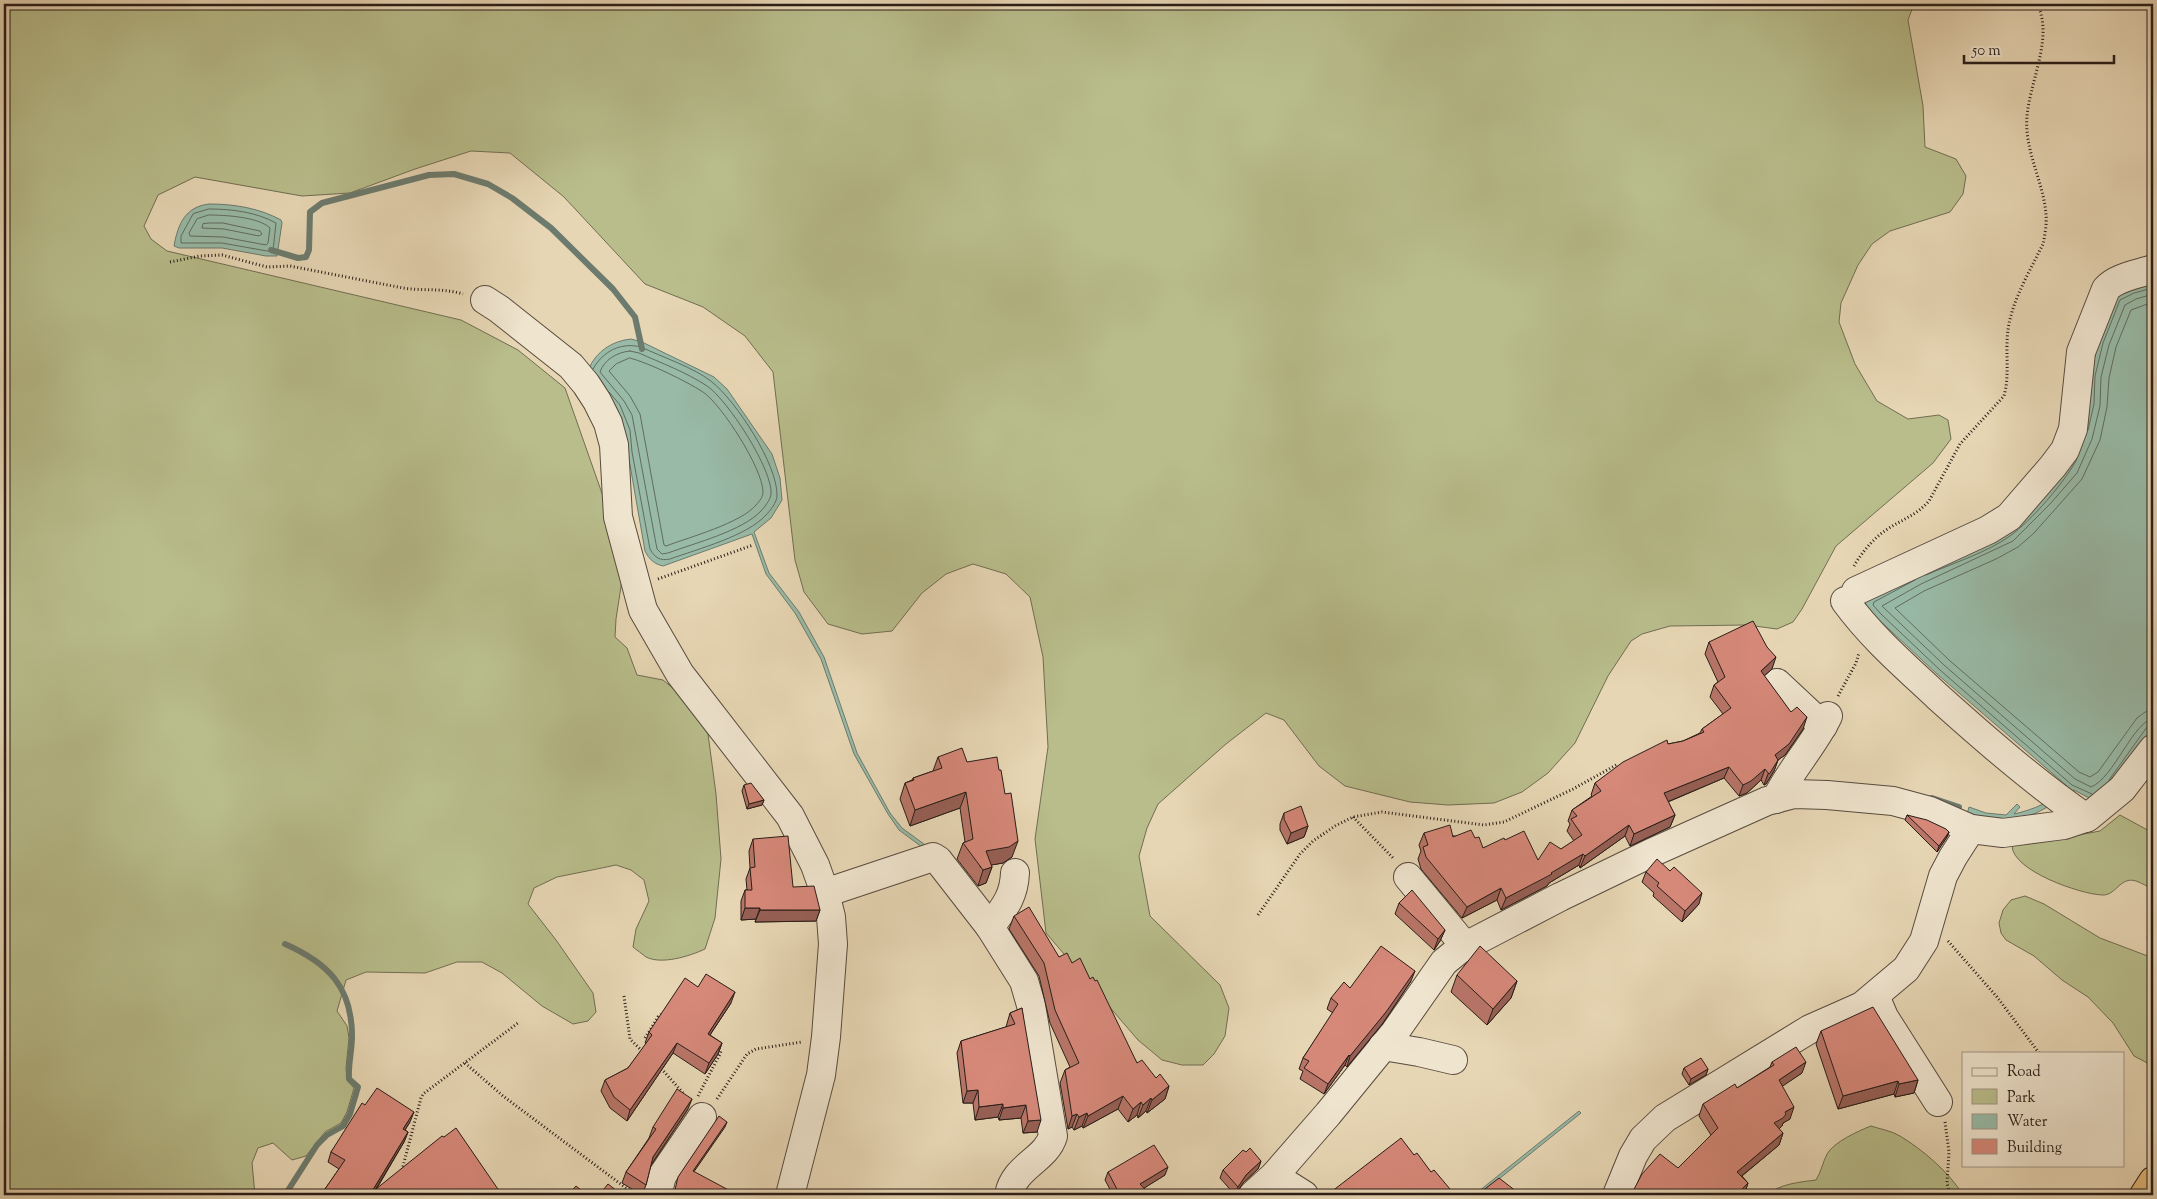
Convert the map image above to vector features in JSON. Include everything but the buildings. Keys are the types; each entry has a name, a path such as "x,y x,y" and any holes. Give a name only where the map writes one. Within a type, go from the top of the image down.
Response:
{"highway":[{"path":"2144,1195 2153,1181"}],"street":[{"path":"2086,818 2058,798 1984,738 1884,647 1860,621 1851,596 1988,530 2009,517 2065,450 2073,429 2081,352 2106,289 2119,280 2153,269"},
{"path":"485,300 571,366 597,401 608,423 614,445 618,517 643,610 680,674 790,816 815,865 825,893 831,917 833,944 826,1037 821,1075 790,1195"},
{"path":"1776,799 1826,721 1777,683"},
{"path":"1253,1195 1274,1176 1383,1046 1444,962 1465,946 1651,852 1776,799 1794,794 1893,801 1930,811 1971,830 2003,833 2064,825 2086,818 2122,789 2153,749"},
{"path":"1617,1195 1633,1156 1643,1139 1665,1118 1810,1030 1862,1006 1906,969 1917,954 1929,929 1943,876 1971,830"},
{"path":"825,893 933,857 938,860 990,926 1024,981 1032,1004 1053,1129 1051,1144 1022,1169 1009,1195"},
{"path":"990,926 1007,904 1014,888 1015,873"},
{"path":"1408,877 1465,946"},
{"path":"1875,996 1884,1017 1938,1102"},
{"path":"1383,1046 1453,1060"},
{"path":"656,1195 662,1176 698,1111"},
{"path":"1274,1176 1304,1195"}],"path":[{"path":"1851,596 1843,589 1848,576 1864,552 1886,530 1917,512 1930,501 1960,444 2004,396 2006,388 2008,329 2018,297 2043,244 2047,215 2030,153 2027,126 2031,84 2040,56 2044,32 2044,23 2037,4"},
{"path":"170,262 200,256 222,255 267,267 290,266 420,291 451,290 485,300"},
{"path":"636,586 754,545"},
{"path":"1826,721 1856,664 1859,647"},
{"path":"1258,915 1300,854 1313,841 1335,826 1353,818 1382,812 1484,825 1504,822 1573,789 1618,764"},
{"path":"1353,818 1370,832 1401,866 1408,877"},
{"path":"1929,929 1942,935 1955,948 1997,997 2038,1052"},
{"path":"624,996 630,1039 647,1055"},
{"path":"645,1038 662,1013 667,1013"},
{"path":"401,1175 421,1098 518,1024"},
{"path":"698,1111 748,1054 756,1049 826,1037"},
{"path":"698,1111 721,1051 711,1043"},
{"path":"655,1061 698,1111"},
{"path":"465,1063 503,1096 637,1195"},
{"path":"1938,1102 1943,1107 1947,1134 1949,1152 1947,1183 1950,1195"}],"green space":[{"path":"4,4 1914,4 1908,20 1923,106 1925,147 1956,159 1966,176 1963,194 1950,212 1890,231 1872,244 1858,265 1841,303 1839,322 1855,364 1877,401 1908,419 1939,415 1948,420 1951,439 1933,463 1836,546 1793,622 1777,629 1747,625 1670,626 1642,634 1631,641 1608,676 1575,743 1548,773 1522,792 1494,803 1448,805 1410,802 1345,786 1319,766 1284,720 1266,713 1226,744 1158,804 1147,828 1139,856 1150,916 1220,985 1229,1008 1225,1036 1214,1054 1203,1065 1182,1065 1162,1060 1138,1040 1046,933 1035,839 1048,747 1043,657 1030,597 1006,574 973,564 946,574 922,593 892,631 862,634 828,624 804,592 795,560 773,372 745,336 703,307 645,284 564,197 510,153 471,151 350,193 302,196 195,177 158,195 144,226 151,239 167,251 461,320 518,350 565,388 611,519 624,567 615,637 627,648 637,675 663,680 680,694 708,734 716,794 721,859 715,918 705,949 676,959 653,959 646,957 633,947 636,929 649,901 644,880 631,870 616,865 557,877 534,888 528,904 593,993 596,1012 588,1021 573,1024 542,1006 502,973 482,962 457,962 425,973 366,972 346,980 337,1011 347,1026 349,1038 346,1068 347,1080 354,1088 347,1112 341,1123 325,1132 306,1156 292,1160 273,1143 258,1148 252,1163 255,1195 4,1195"},
{"path":"2120,815 2153,833 2153,889 2131,880 2122,883 2111,893 2102,895 2064,886 2049,880 2023,864 2015,855 2012,846 2017,841 2073,836 2100,831"},
{"path":"2025,896 2044,904 2100,938 2153,958 2153,1066 2134,1056 2113,1023 2088,997 2062,980 2034,956 2006,940 2001,933 1999,923 2003,910 2011,900"},
{"path":"1871,1126 1897,1134 1918,1148 1943,1170 1963,1195 1767,1195 1777,1188 1816,1180 1827,1154 1835,1145"}],"water":[{"path":"209,204 228,205 264,212 281,220 277,256 266,256 222,248 179,248 174,246 178,231 188,213"},
{"path":"2153,283 2153,727 2133,758 2093,800 2074,790 2035,813 2012,820 1984,818 1967,814 1969,807 1986,813 2006,815 2017,804 2020,807 2014,814 2050,800 2067,786 1937,674 1877,618 1863,601 2020,520 2094,360 2098,341 2118,295 2132,288"},
{"path":"631,339 642,342 714,377 727,389 772,454 780,478 782,500 771,518 754,532 769,573 799,612 824,657 857,753 890,813 902,828 928,847 926,850 899,830 854,754 821,659 795,613 766,574 752,534 663,566 650,559 645,551 622,419 589,368 596,357 606,348 618,342"},
{"path":"1579,1111 1581,1113 1479,1195 1474,1195"}],"waterway":[{"path":"271,250 298,258 306,257 309,250 310,212 322,203 429,175 454,174 488,184 512,198 551,228 613,289 635,317 642,349"},
{"path":"1932,798 1959,807"},
{"path":"285,944 314,960 335,979 342,990 348,1004 351,1019 352,1042 349,1079 358,1087 350,1114 343,1126 327,1135 317,1145 285,1195"}]}
